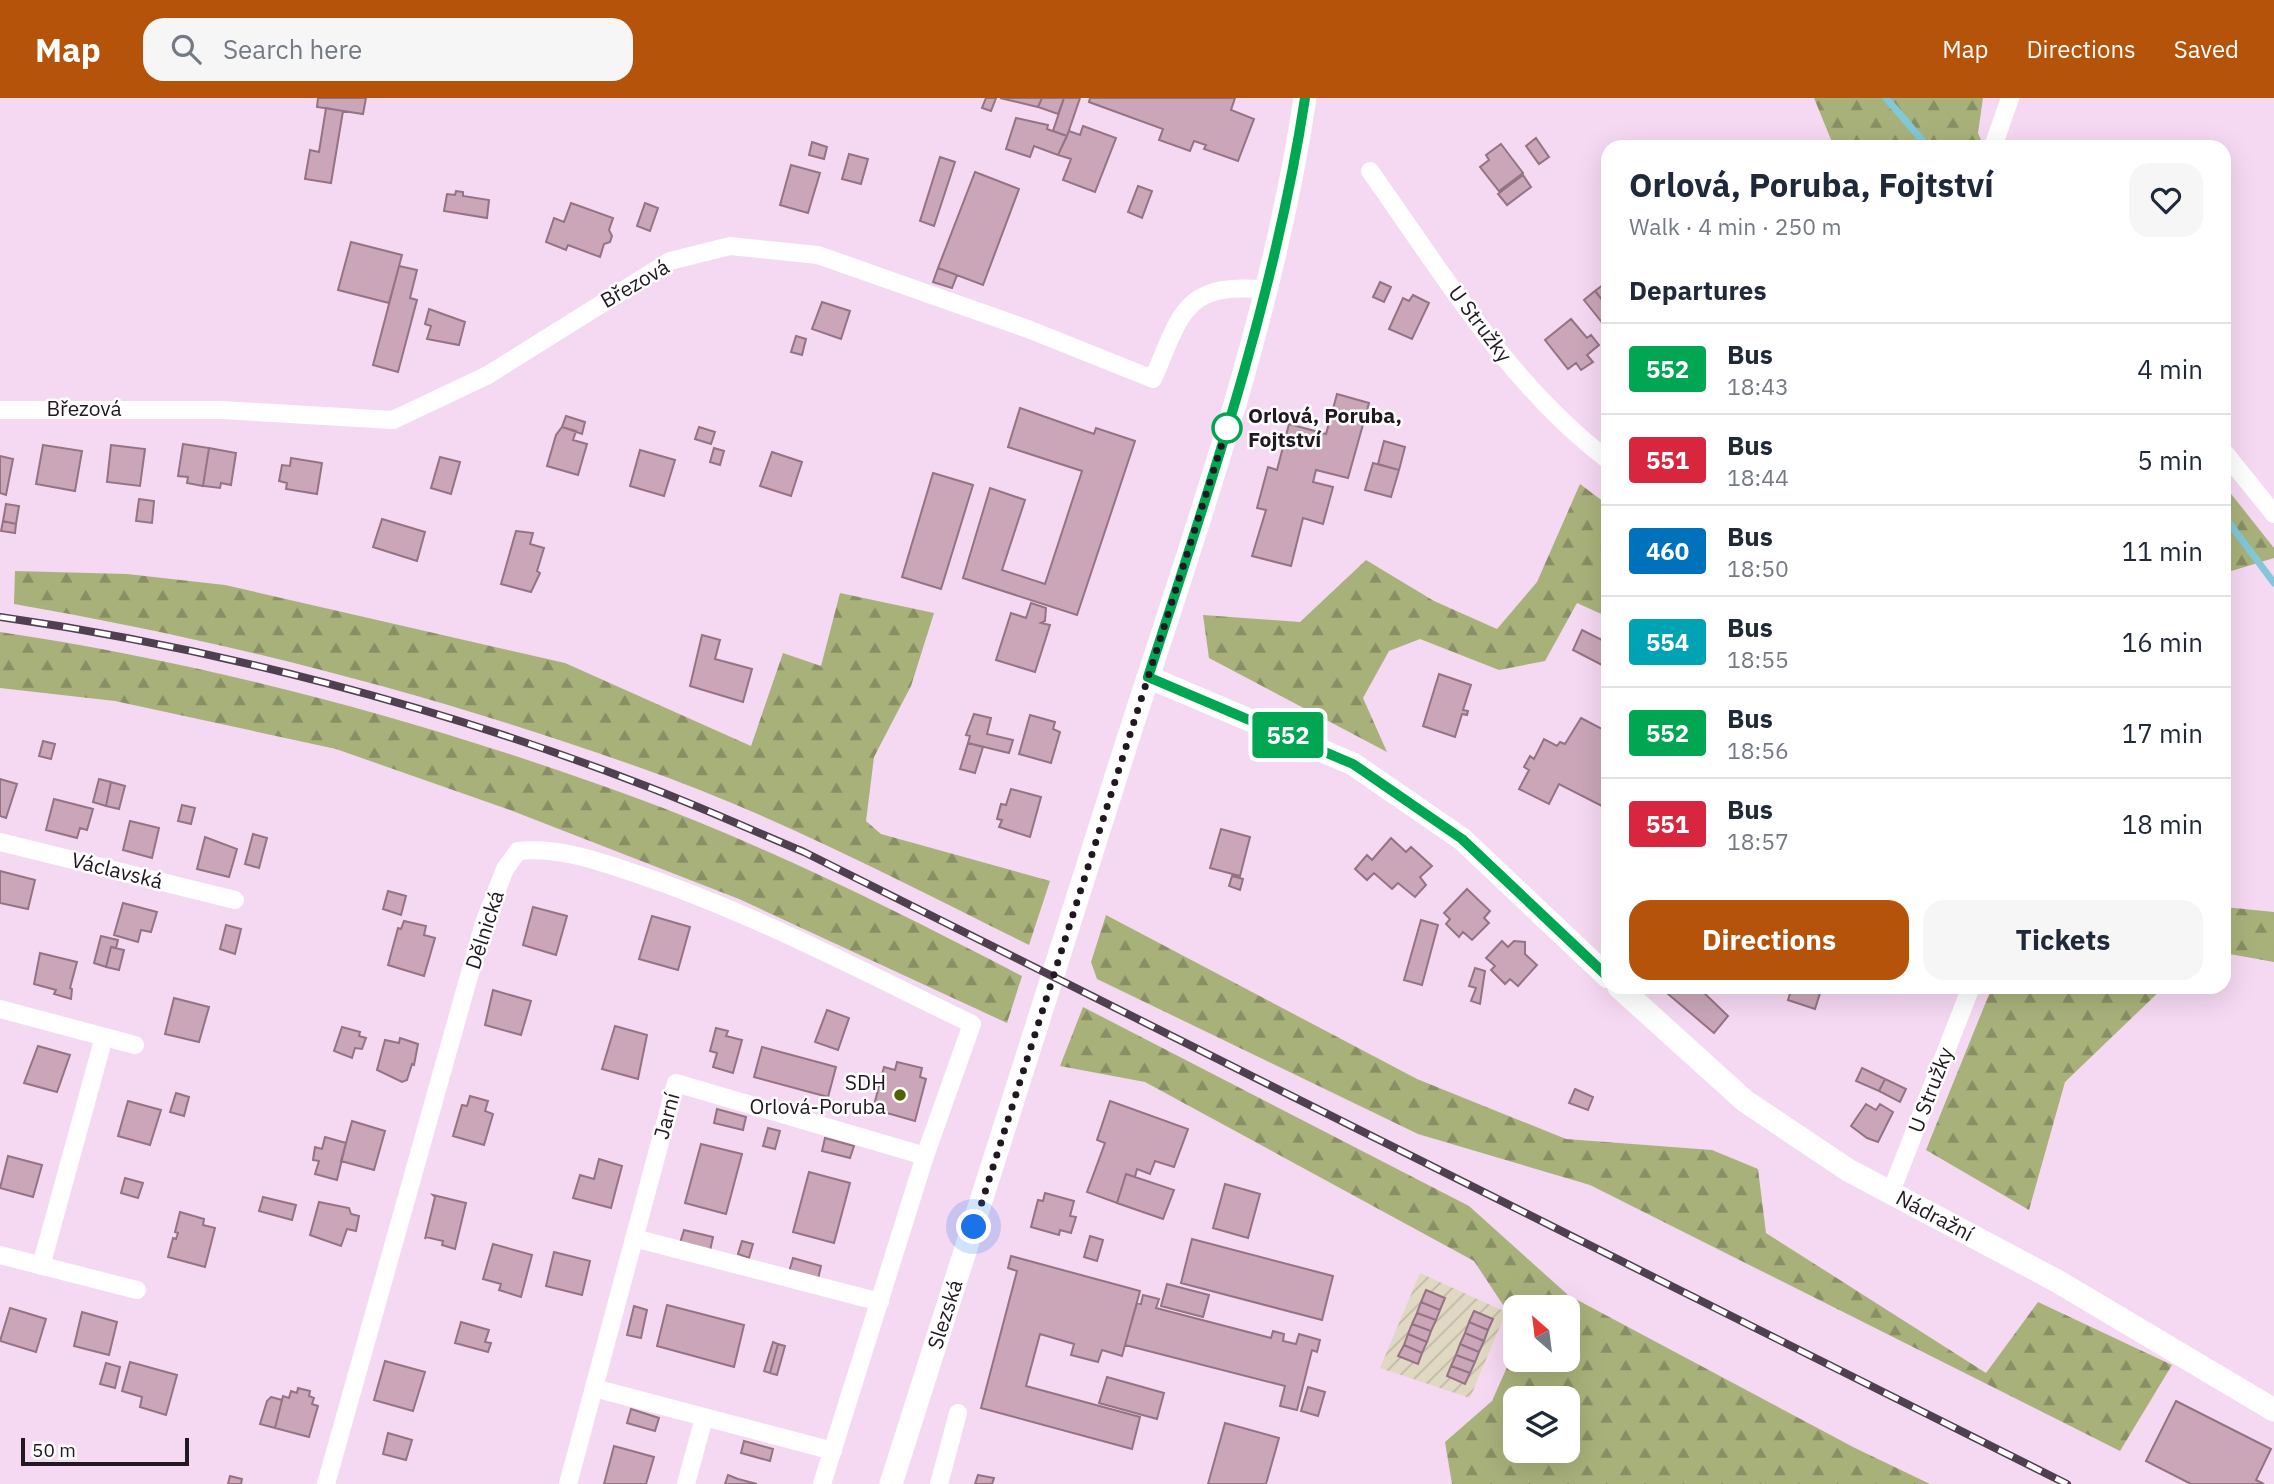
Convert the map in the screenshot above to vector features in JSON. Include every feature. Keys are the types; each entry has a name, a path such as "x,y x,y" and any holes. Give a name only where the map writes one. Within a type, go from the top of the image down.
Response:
{"street":[{"name":"Slezská","path":"891,1484 1229,422 1266,290 1290,187 1305,98"},
{"path":"1995,140 2010,98"},
{"name":"U Stružky","path":"1370,171 1497,350 1571,432 1601,455"},
{"name":"Březová","path":"0,410 222,410 393,421 488,375 670,261 730,246 818,255 1028,329 1153,379 1179,319 1196,298 1220,288 1266,290"},
{"path":"2231,461 2274,514"},
{"path":"1148,677 1353,764 1462,839 1601,970"},
{"name":"Václavská","path":"0,842 235,900"},
{"name":"Dělnická","path":"326,1484 484,923 505,869 518,851 544,848 592,859 677,888 763,924 972,1024 925,1156"},
{"name":"Nádražní","path":"1627,994 1745,1101 1848,1170 2057,1281 2274,1410"},
{"name":"U Stružky","path":"1891,1192 1968,994"},
{"path":"0,1009 135,1045"},
{"path":"41,1266 104,1037"},
{"name":"Jarní","path":"568,1484 676,1083 925,1156"},
{"path":"822,1484 925,1156"},
{"path":"634,1238 880,1302"},
{"path":"0,1255 136,1290"},
{"path":"594,1388 832,1451"},
{"path":"939,1484 958,1413"},
{"path":"686,1484 704,1418"}],"shaded area":[{"path":"1420,1273 1503,1311 1503,1319 1470,1398 1380,1368"}],"green space":[{"path":"1814,98 1983,98 1978,133 1981,140 1831,140"},
{"path":"1580,484 1601,500 1601,614 1577,603 1545,661 1499,670 1420,639 1389,651 1363,698 1387,752 1209,658 1203,615 1300,622 1366,560 1434,601 1497,629 1537,582"},
{"path":"2231,494 2274,548 2274,558 2231,571"},
{"path":"15,571 127,574 225,585 565,663 751,746 783,653 821,666 840,593 934,613 911,686 874,757 866,821 881,834 1050,881 1029,945 789,828 641,768 487,717 331,673 173,635 14,604"},
{"path":"0,632 160,661 320,698 477,744 681,815 829,880 1022,976 1007,1023 739,899 510,810 336,749 115,701 0,688"},
{"path":"2231,908 2274,912 2274,962 2231,954"},
{"path":"1106,915 1417,1079 1566,1139 1712,1150 1758,1169 1766,1233 1986,1373 2038,1302 2172,1365 2120,1451 1590,1185 1418,1134 1097,979 1091,962"},
{"path":"1989,994 2157,994 2065,1082 2029,1210 1926,1150"},
{"path":"1083,1007 1469,1206 1568,1295 1503,1295 1503,1305 1474,1261 1145,1082 1060,1066"},
{"path":"1580,1301 1855,1448 1930,1484 1452,1484 1445,1442 1492,1401 1505,1372 1580,1372"}],"building":[{"path":"318,98 366,98 363,114 317,107"},
{"path":"986,98 996,98 991,111 982,108"},
{"path":"1000,98 1042,98 1038,107"},
{"path":"1042,98 1064,98 1058,114 1038,107"},
{"path":"1064,98 1080,98 1067,136 1053,131"},
{"path":"1090,98 1235,98 1231,110 1254,119 1238,161 1204,149 1206,145 1194,141 1190,151 1159,140 1163,129 1089,102"},
{"path":"326,108 343,111 331,183 305,179 310,150 319,152"},
{"path":"1016,118 1048,125 1047,129 1067,136 1058,155 1034,146 1030,157 1006,149"},
{"path":"1083,126 1116,138 1095,192 1063,180 1071,159 1058,155 1069,131 1080,135"},
{"path":"1536,138 1549,157 1539,164 1526,146"},
{"path":"812,142 827,147 824,159 809,155"},
{"path":"1501,144 1523,173 1499,191 1480,167 1489,160 1486,155"},
{"path":"849,154 868,159 861,184 842,179"},
{"path":"940,157 955,162 934,226 920,221"},
{"path":"791,165 820,173 808,213 780,205"},
{"path":"975,172 1019,189 983,285 938,268"},
{"path":"1523,175 1531,187 1507,205 1498,194"},
{"path":"1138,186 1152,191 1142,218 1128,212"},
{"path":"456,191 463,192 463,196 489,200 487,218 444,211 447,194 455,195"},
{"path":"571,203 613,218 609,230 612,236 610,242 604,244 600,257 568,245 566,250 546,242 554,218 564,222"},
{"path":"645,203 658,208 650,231 637,226"},
{"path":"351,242 402,255 389,303 338,290"},
{"path":"399,266 417,270 410,298 417,300 398,372 373,365"},
{"path":"938,268 957,275 952,288 933,282"},
{"path":"1380,282 1391,287 1384,302 1373,297"},
{"path":"1601,286 1601,298 1595,291"},
{"path":"1595,291 1601,298 1601,321 1584,300"},
{"path":"1413,295 1429,303 1412,339 1389,329 1403,298 1409,301"},
{"path":"822,302 850,311 841,339 812,329"},
{"path":"429,309 465,322 459,345 427,339 431,326 425,324"},
{"path":"1571,319 1587,338 1591,335 1599,345 1587,355 1593,362 1581,370 1576,363 1568,369 1545,340"},
{"path":"796,336 806,339 802,355 791,352"},
{"path":"1337,394 1369,403 1348,478 1316,470 1313,482 1333,487 1323,524 1303,518 1291,566 1252,556 1266,510 1257,508 1268,467 1277,470 1289,424 1326,434"},
{"path":"1020,408 1094,434 1096,428 1135,441 1077,615 963,578 990,488 1025,500 1002,570 1045,584 1082,471 1008,447"},
{"path":"566,416 585,422 582,434 562,427"},
{"path":"562,427 576,431 573,440 587,444 578,475 547,466 556,435"},
{"path":"699,427 715,432 711,444 695,439"},
{"path":"1384,441 1405,447 1399,470 1378,464"},
{"path":"183,444 209,448 203,486 187,483 188,477 178,476"},
{"path":"43,445 82,451 75,491 36,484"},
{"path":"111,445 145,449 140,486 107,482"},
{"path":"209,448 236,453 231,485 221,483 220,488 203,486"},
{"path":"714,448 724,451 720,465 710,462"},
{"path":"640,450 675,460 664,496 630,486"},
{"path":"772,452 802,462 791,496 760,486"},
{"path":"0,456 13,459 6,495 0,493"},
{"path":"440,457 460,462 451,494 431,488"},
{"path":"291,458 322,463 317,494 286,489 287,483 279,481 282,465 290,466"},
{"path":"1373,463 1399,470 1391,497 1365,490"},
{"path":"933,473 973,485 941,589 902,577"},
{"path":"139,499 154,501 152,523 136,521"},
{"path":"6,504 19,506 16,524 3,521"},
{"path":"382,519 425,532 417,561 373,547"},
{"path":"3,521 16,524 15,533 1,531"},
{"path":"516,531 533,533 530,544 544,548 537,571 540,573 531,592 501,584"},
{"path":"1031,603 1046,608 1045,621 1041,623 1050,625 1035,672 996,660 1011,613 1026,618"},
{"path":"1582,630 1601,640 1601,664 1573,650"},
{"path":"702,635 720,640 715,659 752,669 743,702 690,686"},
{"path":"1439,674 1471,685 1463,710 1468,711 1467,715 1462,714 1455,737 1423,726"},
{"path":"974,714 991,718 987,734 1013,740 1009,753 968,743 970,736 966,735"},
{"path":"1030,715 1055,722 1053,729 1060,732 1051,763 1019,754"},
{"path":"1581,718 1601,728 1601,805 1559,784 1549,804 1519,789 1529,770 1524,767 1530,756 1534,759 1544,739 1557,746 1560,742 1565,744"},
{"path":"43,741 55,744 51,759 39,756"},
{"path":"968,743 983,747 975,773 960,769"},
{"path":"0,779 17,784 6,818 0,816"},
{"path":"99,779 111,782 106,806 93,802"},
{"path":"111,782 125,786 119,809 106,806"},
{"path":"1011,789 1041,797 1030,837 999,827 1002,820 997,819 1001,804 1006,805"},
{"path":"54,799 93,809 87,830 80,828 77,838 46,830"},
{"path":"182,805 195,808 191,824 178,821"},
{"path":"130,821 159,828 152,858 123,850"},
{"path":"1221,829 1250,837 1240,876 1210,868"},
{"path":"253,834 267,838 259,868 245,864"},
{"path":"205,837 237,849 229,877 197,869"},
{"path":"1391,838 1406,852 1411,847 1432,866 1420,877 1426,885 1415,897 1398,883 1392,889 1374,873 1367,880 1355,869 1367,855 1372,860"},
{"path":"0,871 35,880 28,909 0,903"},
{"path":"1232,876 1243,879 1240,890 1229,886"},
{"path":"1467,889 1490,911 1484,918 1489,923 1472,940 1463,932 1459,937 1446,924 1450,919 1444,913"},
{"path":"388,891 406,896 401,915 383,909"},
{"path":"123,903 157,912 151,932 141,930 138,942 114,935"},
{"path":"533,907 567,916 556,955 523,945"},
{"path":"652,916 690,927 678,970 639,959"},
{"path":"1421,920 1438,925 1422,985 1404,980"},
{"path":"404,921 426,926 424,935 435,938 424,976 388,965 398,928 401,929"},
{"path":"226,925 241,929 235,954 220,949"},
{"path":"101,936 118,940 116,948 111,947 106,967 94,963"},
{"path":"1502,941 1508,947 1514,941 1525,942 1525,954 1537,965 1518,986 1510,979 1505,984 1491,970 1495,966 1486,958"},
{"path":"111,947 124,950 119,970 106,967"},
{"path":"40,953 77,962 70,988 71,999 54,994 56,990 34,984"},
{"path":"1475,968 1485,971 1480,1004 1471,1001 1476,988 1469,986"},
{"path":"493,990 531,1001 521,1035 485,1025"},
{"path":"1668,994 1705,994 1728,1016 1714,1033"},
{"path":"1790,994 1820,994 1815,1009 1788,1000"},
{"path":"174,998 209,1007 199,1042 165,1034"},
{"path":"827,1010 849,1018 838,1050 815,1042"},
{"path":"615,1026 647,1035 638,1079 602,1069"},
{"path":"342,1027 360,1032 359,1036 366,1038 362,1049 355,1048 352,1058 334,1051"},
{"path":"716,1028 728,1031 726,1036 742,1040 733,1073 713,1067 717,1053 710,1051"},
{"path":"400,1038 418,1044 414,1065 412,1064 407,1080 402,1082 377,1070 385,1040 399,1043"},
{"path":"38,1046 70,1055 57,1092 24,1083"},
{"path":"762,1047 836,1067 828,1097 754,1077"},
{"path":"897,1062 922,1068 920,1077 926,1079 915,1121 873,1109 884,1067 895,1070"},
{"path":"1862,1068 1885,1079 1879,1091 1856,1081"},
{"path":"1885,1079 1906,1089 1900,1102 1879,1091"},
{"path":"1575,1089 1593,1097 1588,1110 1569,1103"},
{"path":"176,1093 189,1097 184,1116 170,1112"},
{"path":"470,1096 488,1101 485,1111 493,1114 484,1145 453,1136 462,1105 467,1106"},
{"path":"128,1101 161,1110 150,1145 118,1136"},
{"path":"1110,1101 1188,1129 1174,1167 1155,1161 1150,1174 1137,1169 1135,1177 1126,1174 1117,1203 1087,1192 1105,1143 1097,1140"},
{"path":"1866,1104 1876,1110 1880,1104 1893,1112 1878,1142 1867,1138 1851,1126"},
{"path":"717,1109 746,1117 743,1130 714,1123"},
{"path":"352,1121 385,1131 374,1170 341,1161"},
{"path":"768,1128 780,1131 775,1149 763,1146"},
{"path":"325,1137 346,1143 337,1180 315,1174 319,1161 313,1160 315,1147 322,1149"},
{"path":"825,1138 854,1146 850,1158 822,1151"},
{"path":"701,1144 742,1154 726,1214 685,1203"},
{"path":"8,1156 42,1165 33,1197 0,1188"},
{"path":"599,1159 622,1166 611,1208 573,1198 580,1175 594,1179"},
{"path":"809,1172 850,1183 834,1243 793,1232"},
{"path":"1126,1174 1174,1190 1163,1219 1117,1203"},
{"path":"125,1178 143,1183 138,1198 121,1193"},
{"path":"1225,1184 1260,1194 1248,1238 1213,1228"},
{"path":"1045,1193 1074,1201 1070,1216 1076,1217 1071,1233 1060,1230 1059,1235 1031,1227 1038,1200 1043,1201"},
{"path":"433,1195 466,1203 455,1249 442,1245 443,1241 425,1239 435,1197"},
{"path":"263,1197 296,1205 292,1220 259,1211"},
{"path":"319,1202 349,1208 351,1214 359,1216 356,1231 347,1229 341,1246 310,1235"},
{"path":"180,1212 204,1219 203,1225 215,1228 205,1267 168,1257 173,1238 176,1239 178,1233 175,1232"},
{"path":"684,1230 713,1237 710,1251 680,1243"},
{"path":"1090,1236 1103,1240 1097,1261 1084,1257"},
{"path":"1192,1239 1333,1276 1322,1320 1181,1283"},
{"path":"742,1241 753,1244 749,1258 738,1254"},
{"path":"493,1244 532,1255 521,1297 499,1290 501,1284 483,1279"},
{"path":"554,1252 590,1261 582,1295 546,1286"},
{"path":"1011,1256 1140,1291 1122,1356 1102,1350 1098,1362 1071,1355 1074,1344 1040,1334 1026,1386 1140,1417 1132,1449 981,1408 1017,1271 1008,1268"},
{"path":"793,1258 821,1266 818,1279 789,1272"},
{"path":"1167,1284 1209,1295 1203,1317 1161,1306"},
{"path":"1426,1290 1445,1298 1440,1310 1421,1302"},
{"path":"1143,1295 1159,1299 1156,1308 1271,1338 1273,1331 1284,1334 1283,1341 1296,1344 1299,1334 1320,1340 1317,1352 1312,1350 1297,1410 1280,1406 1285,1386 1125,1345 1137,1303 1141,1304"},
{"path":"1421,1302 1440,1310 1436,1320 1417,1313"},
{"path":"667,1305 744,1325 734,1367 657,1346"},
{"path":"634,1306 647,1310 641,1338 627,1335"},
{"path":"10,1308 46,1319 36,1352 0,1341"},
{"path":"1474,1311 1493,1319 1488,1330 1469,1322"},
{"path":"82,1312 117,1322 109,1355 74,1346"},
{"path":"1417,1313 1436,1320 1431,1331 1412,1324"},
{"path":"461,1322 489,1330 485,1342 491,1343 488,1352 455,1343"},
{"path":"1469,1322 1488,1330 1484,1341 1465,1333"},
{"path":"1412,1324 1431,1331 1427,1342 1408,1334"},
{"path":"1465,1333 1484,1341 1479,1352 1460,1344"},
{"path":"1408,1334 1427,1342 1422,1353 1404,1345"},
{"path":"773,1342 778,1344 770,1373 764,1371"},
{"path":"778,1344 785,1346 777,1375 770,1373"},
{"path":"1460,1344 1479,1352 1475,1362 1456,1355"},
{"path":"1404,1345 1422,1353 1418,1364 1398,1356"},
{"path":"1456,1355 1475,1362 1470,1373 1451,1366"},
{"path":"385,1361 425,1372 413,1411 374,1400"},
{"path":"130,1362 177,1375 166,1415 140,1407 142,1397 122,1391"},
{"path":"106,1363 120,1367 115,1388 100,1384"},
{"path":"1451,1366 1470,1373 1465,1384 1447,1376"},
{"path":"1107,1377 1164,1393 1157,1419 1099,1403"},
{"path":"1308,1387 1325,1392 1318,1416 1301,1411"},
{"path":"298,1388 310,1391 309,1396 314,1398 312,1404 318,1406 309,1437 275,1428 283,1396 289,1398 291,1391 297,1393"},
{"path":"271,1397 282,1400 275,1428 260,1424 267,1401"},
{"path":"2176,1401 2271,1449 2256,1480 2264,1484 2191,1484 2146,1461"},
{"path":"631,1409 659,1418 655,1431 627,1423"},
{"path":"1225,1423 1279,1438 1266,1484 1208,1484"},
{"path":"388,1433 412,1440 406,1460 383,1454"},
{"path":"744,1441 773,1449 770,1461 741,1453"},
{"path":"614,1446 654,1457 646,1484 604,1484"},
{"path":"728,1475 738,1479 757,1484 725,1484"},
{"path":"978,1475 994,1478 992,1484 975,1484"},
{"path":"230,1476 242,1479 241,1484 228,1484"}],"waterway":[{"path":"1886,98 1922,140"},
{"path":"2231,525 2274,583"}],"railway":[{"path":"0,617 161,645 323,682 484,729 562,755 701,808 804,852 2067,1484"}],"bus line":[{"name":"552","path":"1305,98 1298,147 1281,226 1254,333 1233,409 1148,677 1353,764 1462,839 1601,970"}],"place":[{"name":"Orlová, Poruba, Fojtství","path":"1227,428"},
{"name":"SDH Orlová-Poruba","path":"900,1095"}],"route":[{"path":"974,1227 1227,428"}]}
